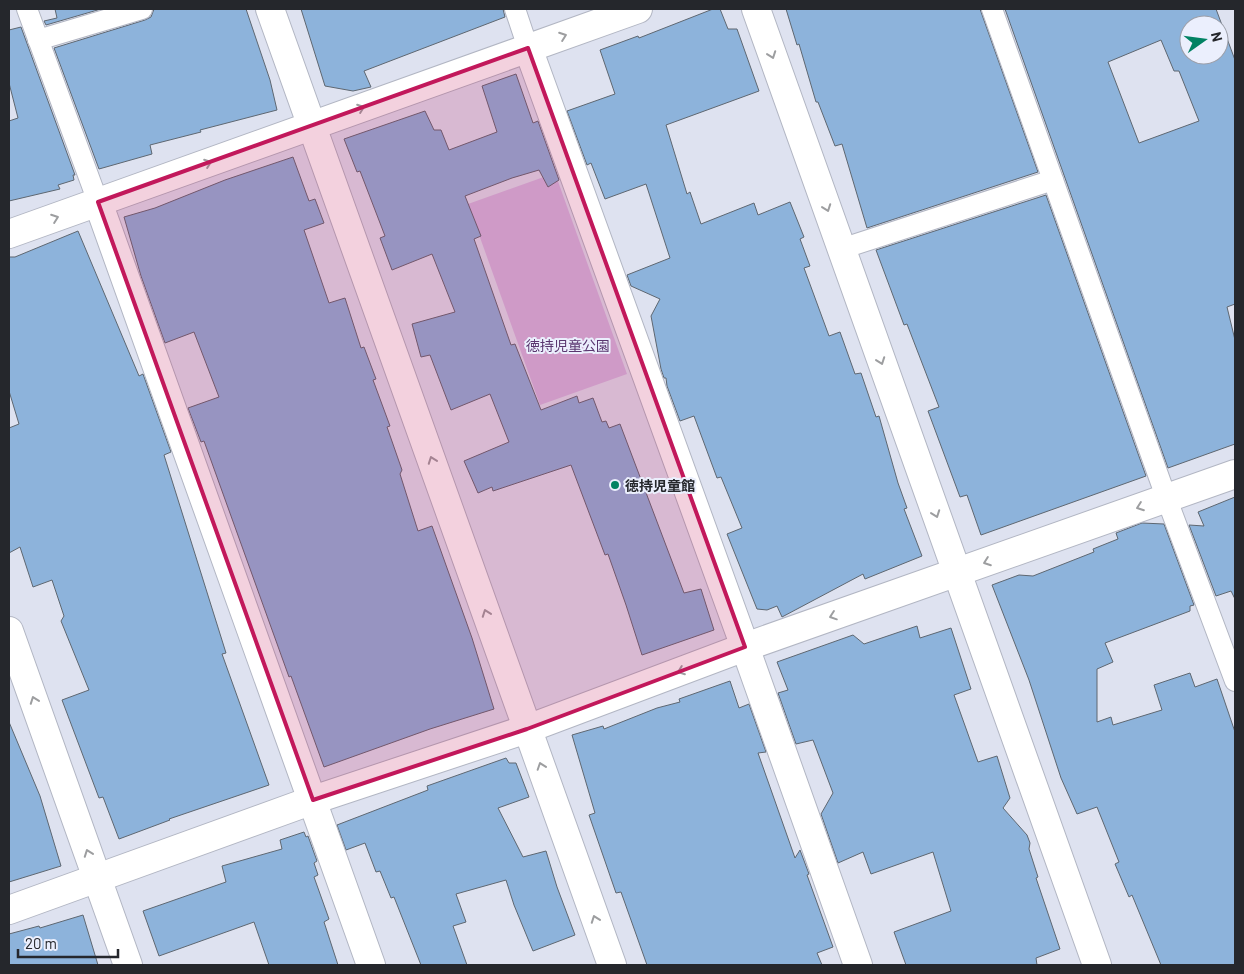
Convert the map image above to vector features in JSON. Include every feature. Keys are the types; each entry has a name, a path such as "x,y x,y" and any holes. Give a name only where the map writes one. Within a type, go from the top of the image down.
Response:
{"street":[{"path":"270,9 612,965"},
{"path":"9,234 638,9"},
{"path":"756,9 1097,965"},
{"path":"528,48 746,647 858,965"},
{"path":"98,202 371,965"},
{"path":"9,910 313,800 527,729 746,647 1235,474"},
{"path":"9,631 128,965"}],"lane":[{"path":"26,9 98,202"},
{"path":"38,40 142,9"},
{"path":"515,9 528,48"},
{"path":"992,9 1166,497 1235,682"},
{"path":"841,249 1053,180"}],"highlighted area":[{"path":"528,48 745,647 527,729 313,800 98,202"}],"green space":[{"name":"徳持児童公園","path":"555,173 627,374 540,405 468,204"}],"building":[{"path":"55,9 101,9 46,25 44,21 57,18"},
{"path":"154,9 246,9 270,80 277,110 150,145 152,154 99,169 54,48 145,20 151,17"},
{"path":"301,9 503,9 505,17 364,71 371,87 353,91 325,86"},
{"path":"713,9 720,9 728,29 737,29 759,91 666,125 687,194 690,192 701,224 754,203 758,215 790,202 804,237 800,239 810,266 804,268 829,336 840,332 855,374 861,373 876,417 879,416 907,508 904,509 922,556 865,579 863,574 782,617 777,606 767,610 757,609 727,534 742,528 721,477 717,478 694,416 680,421 667,386 666,378 664,378 661,369 651,316 660,299 631,286 627,275 670,258 646,184 605,199 591,163 587,165 567,111 615,94 600,50 638,36 639,38"},
{"path":"786,9 980,9 1038,172 867,228 842,144 835,146 818,102 816,102 799,44 797,45"},
{"path":"1005,9 1216,9 1218,15 1179,15 1179,65 1229,65 1229,44 1235,60 1235,304 1227,307 1235,340 1235,444 1168,468","holes":["1161,40 1174,71 1179,71 1199,121 1139,143 1108,62"]},
{"path":"21,27 75,175 73,175 74,180 58,185 60,189 9,201 9,121 18,118 9,83 9,30"},
{"path":"516,74 533,123 538,121 559,180 548,187 539,170 465,196 481,236 474,239 511,345 515,344 541,410 577,396 579,403 593,398 602,422 606,421 609,428 620,424 684,593 701,589 714,630 642,655 608,554 605,555 571,465 493,491 492,487 478,493 464,461 509,442 490,394 451,410 430,355 421,357 412,324 455,312 432,254 392,270 380,238 385,236 360,171 357,172 344,139 425,111 434,130 441,130 449,150 497,132 482,86"},
{"path":"293,157 309,201 315,199 324,223 304,230 329,303 345,298 361,348 364,347 376,379 373,380 390,426 387,427 402,470 400,474 418,531 432,526 472,638 494,709 430,729 324,767 291,676 289,677 204,441 201,442 188,408 219,397 194,332 165,343 141,276 124,217 155,208 225,180"},
{"path":"1046,195 1146,476 981,535 967,495 960,497 928,411 939,407 907,324 904,325 876,250"},
{"path":"78,231 139,376 143,374 171,452 164,455 226,653 222,654 269,785 169,819 119,839 103,797 99,798 62,700 89,690 61,621 64,616 52,580 33,587 20,547 9,553 9,428 19,424 9,391 9,257 15,257"},
{"path":"1235,497 1235,599 1231,591 1216,596 1189,525 1204,526 1198,512"},
{"path":"1142,523 1164,524 1194,605 1190,606 1190,611 1105,643 1113,662 1097,669 1097,722 1111,717 1113,725 1162,710 1154,685 1190,673 1195,687 1217,679 1235,732 1235,965 1161,965 1132,895 1129,897 1115,864 1119,862 1097,807 1077,814 1061,778 1029,680 992,585 1019,575 1033,576 1094,552 1093,549 1118,539 1116,533"},
{"path":"917,626 920,638 951,628 971,689 954,695 978,762 997,756 1010,798 1003,808 1027,835 1030,843 1029,849 1038,877 1036,878 1060,949 1036,958 1037,965 906,965 894,932 951,911 933,852 871,874 863,852 838,863 821,814 833,793 813,740 796,744 778,693 788,690 777,662 853,635 864,644"},
{"path":"730,681 739,708 749,704 766,752 758,753 795,858 800,850 833,947 817,953 822,965 647,965 621,892 616,893 589,815 595,813 572,735 603,726 604,729 657,708 680,702 679,699"},
{"path":"9,722 40,796 61,866 9,882"},
{"path":"506,758 509,763 516,763 529,797 498,808 523,857 546,851 575,935 533,951 506,880 456,894 466,922 453,926 467,965 421,965 394,897 391,898 380,871 376,872 365,843 346,850 337,825 428,790 427,786"},
{"path":"304,832 306,837 308,836 317,861 314,863 318,875 314,877 329,919 324,922 338,965 269,965 254,922 159,956 143,911 226,882 222,866 282,849 280,840"},
{"path":"83,915 98,965 9,965 9,934 39,926 40,928"}],"place":[{"name":"徳持児童館","path":"615,485"}]}
